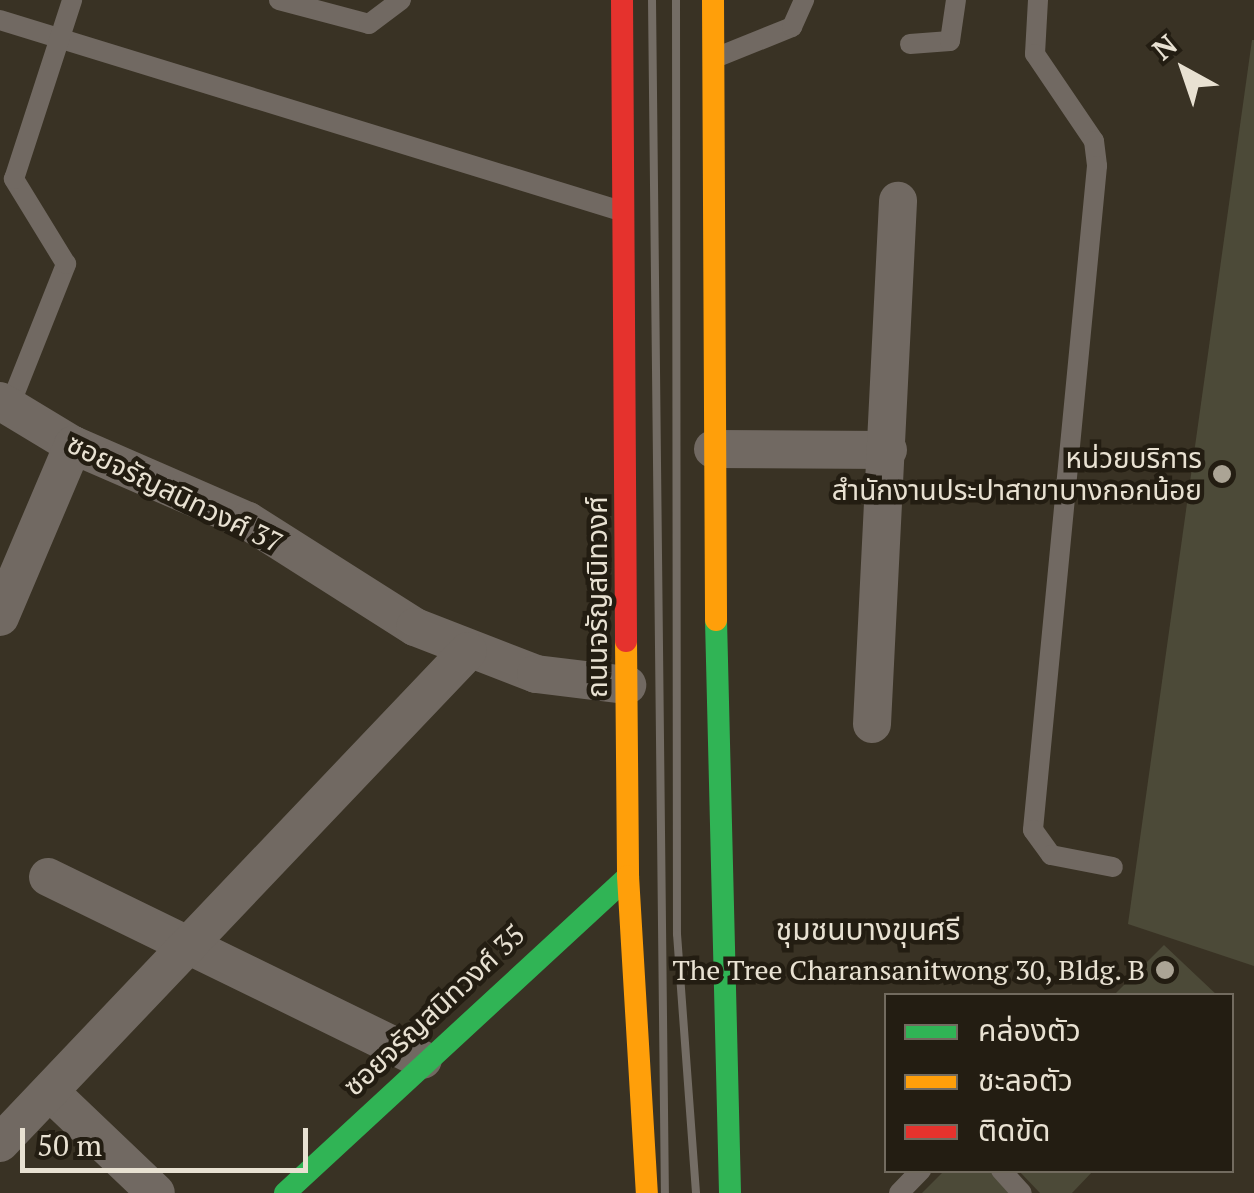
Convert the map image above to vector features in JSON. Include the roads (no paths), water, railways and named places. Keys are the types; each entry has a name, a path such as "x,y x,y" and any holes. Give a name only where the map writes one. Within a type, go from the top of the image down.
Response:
{"main road":[{"name":"ถนนจรัญสนิทวงศ์","path":"622,0 627,213 628,876 647,1193"},
{"path":"713,0 714,449 730,1193"},
{"name":"ซอยจรัญสนิทวงศ์ 35","path":"285,1193 423,1060 628,876"}],"street":[{"path":"872,724 898,201"},
{"name":"ซอยจรัญสนิทวงศ์ 37","path":"5,403 73,446 248,522 368,603 468,650 536,674 627,685"},
{"path":"0,616 73,446"},
{"path":"714,449 888,450"},
{"path":"0,1143 182,944 468,650"},
{"path":"48,876 423,1060"},
{"path":"50,1092 156,1193"}],"lane":[{"path":"5,403 66,264 14,179 66,39 72,0"},
{"path":"279,0 369,24 401,0"},
{"path":"713,58 782,34 804,0"},
{"path":"910,44 950,41 956,0"},
{"path":"1038,0 1035,54 1094,141 1097,166 1033,830 1050,855 1113,867"},
{"path":"0,20 627,213"},
{"path":"898,1193 918,1173"},
{"path":"1004,1173 1022,1193"}],"railway":[{"path":"652,0 665,1193"},
{"path":"676,0 677,934 696,1193"}],"place":[{"name":"หน่วยบริการ สำนักงานประปาสาขาบางกอกน้อย","path":"1222,474"},
{"name":"The Tree Charansanitwong 30, Bldg. B","path":"1165,970"}],"district":[{"name":"ชุมชนบางขุนศรี","path":"868,929"}]}
